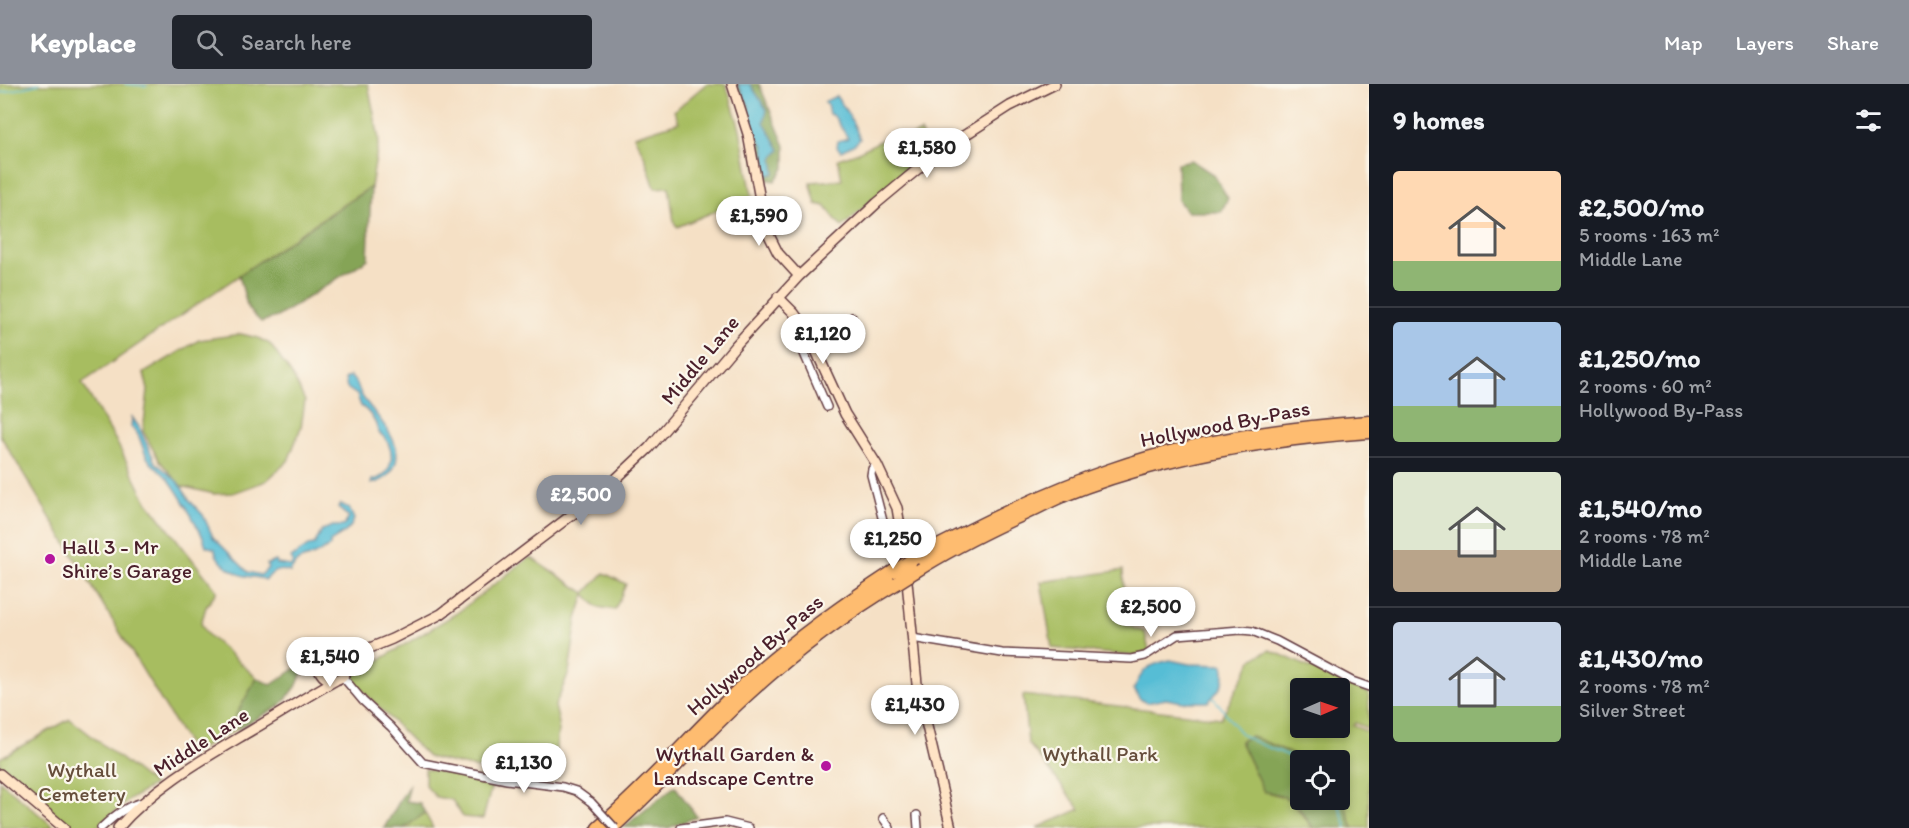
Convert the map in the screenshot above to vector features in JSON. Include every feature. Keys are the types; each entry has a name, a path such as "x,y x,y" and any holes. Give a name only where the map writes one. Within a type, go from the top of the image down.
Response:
{"highway":[{"name":"Hollywood By-Pass","path":"614,828 745,696 835,622 896,577 915,558 981,524 1062,487 1154,456 1270,432 1369,422"},
{"name":"Hollywood By-Pass","path":"598,828 738,690 773,659 831,613 896,577 916,571 946,552 987,531 1063,496 1166,463 1271,441 1369,432"}],"street":[{"path":"732,84 748,134 765,227 778,253 799,276"},
{"name":"Middle Lane","path":"310,694 318,682 319,663 328,653 342,654 365,650 409,633 441,614 617,479 649,448 778,297 877,203 937,153 1010,106 1055,84"},
{"path":"778,297 800,321 810,338 845,414 877,465 897,508 906,563 917,684 951,828"},
{"path":"810,338 852,317"},
{"path":"800,321 796,327 796,335 827,407"},
{"path":"877,465 871,475 891,552"},
{"path":"912,638 1002,653 1131,659 1145,656 1177,635 1252,631 1352,681 1369,687"},
{"name":"Middle Lane","path":"118,828 143,802 214,752 339,678 348,665 365,650"},
{"path":"342,654 348,665"},
{"path":"319,670 328,680 339,678 390,727 423,763 576,791 591,802 614,828"},
{"path":"0,774 64,828"},
{"path":"101,828 116,814 133,804 143,802"},
{"path":"917,815 918,828"},
{"path":"883,818 890,828"},
{"path":"681,828 725,822 748,828"}],"green space":[{"path":"0,84 368,84 379,139 371,187 82,383 115,439 146,500 217,591 206,607 201,624 207,634 257,678 232,722 239,728 193,753 0,435"},
{"path":"706,84 726,84 740,129 752,196 677,227 674,222 669,187 655,188 644,155 634,136 679,122 674,111"},
{"path":"736,84 759,84 785,146 785,167 775,181 760,178"},
{"path":"921,132 927,151 842,227 825,206 816,204 810,182 842,180 838,159 884,139 888,146"},
{"path":"1191,160 1214,175 1228,198 1221,212 1187,212 1178,200 1177,163"},
{"path":"371,187 368,259 277,317 261,322 248,309 239,275"},
{"path":"241,334 270,344 294,378 305,401 301,427 288,461 266,481 233,493 214,494 181,486 159,460 143,431 148,390 144,373 199,340"},
{"path":"530,557 585,593 604,573 626,584 615,610 597,607 585,594 577,619 569,672 555,706 559,723 552,779 480,769 428,757 353,681 353,676 457,613"},
{"path":"1123,570 1125,625 1145,632 1149,651 1134,656 1052,648 1041,582"},
{"name":"Wythall Park","path":"1270,650 1334,678 1290,678 1290,738 1350,738 1350,685 1369,693 1369,729 1355,723 1353,726 1369,732 1369,828 1353,828 1346,810 1350,810 1350,750 1290,750 1290,753 1251,736 1240,741 1264,791 1290,799 1290,810 1299,810 1313,828 1037,828 1080,809 1028,743 1023,695 1221,718 1253,658"},
{"path":"308,660 296,687 280,706 239,728 232,722 257,678 271,685"},
{"name":"Wythall Cemetery","path":"70,719 154,785 129,800 96,828 69,828 0,769 0,758"},
{"path":"1251,736 1290,753 1290,801 1280,795 1264,792 1240,741"},
{"path":"425,769 493,781 483,819 463,817 452,800 436,797 425,785"},
{"path":"0,781 55,828 0,828"},
{"path":"410,783 406,801 420,803 425,813 404,828 384,828"},
{"path":"675,786 697,817 668,828 624,827"},
{"path":"1299,810 1346,810 1353,828 1313,828"},
{"path":"425,813 433,828 404,828"}],"water":[{"path":"738,84 750,84 767,110 764,122 780,150 773,158 775,173 767,176 764,146 751,128 749,106"},
{"path":"836,96 844,106 860,139 841,151 837,147 838,141 848,138 834,116 829,114 824,102"},
{"path":"350,376 364,399 384,424 397,453 396,463 389,474 382,480 371,484 372,480 386,473 390,467 391,452 373,418 361,406 357,395 347,388 345,379"},
{"path":"132,417 155,462 178,482 203,515 213,537 248,572 261,575 268,568 267,564 276,561 277,564 291,566 293,562 291,558 308,546 314,545 322,530 333,526 344,526 349,517 338,508 341,504 349,508 354,519 344,533 330,542 330,546 300,560 290,572 276,571 266,580 240,575 223,563 215,549 206,546 178,493 167,477 146,456 135,430 131,427"},
{"path":"1170,660 1189,664 1223,665 1222,685 1208,702 1166,699 1146,703 1139,698 1134,689 1140,676 1147,668"}],"waterway":[{"path":"0,93 39,84"},
{"path":"125,84 147,86"},
{"path":"1213,698 1243,735 1254,742 1290,756"},
{"path":"1341,810 1347,828"}],"place":[{"name":"Hall 3 - Mr Shire’s Garage","path":"50,559"},
{"name":"Wythall Garden & Landscape Centre","path":"826,766"}]}
